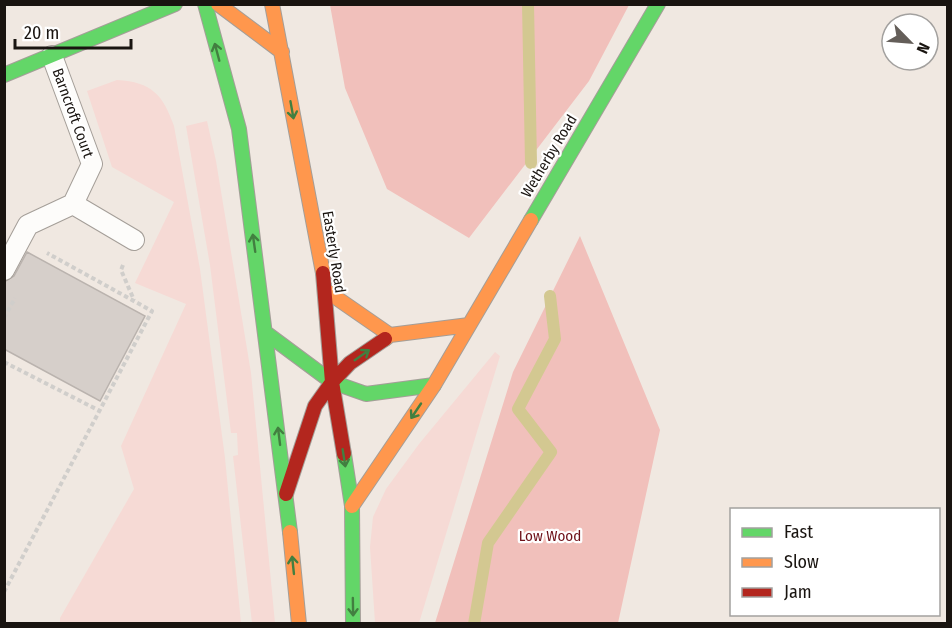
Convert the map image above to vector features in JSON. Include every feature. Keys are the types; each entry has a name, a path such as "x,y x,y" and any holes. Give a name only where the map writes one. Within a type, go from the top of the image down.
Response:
{"street":[{"path":"4,75 175,4"},
{"path":"205,4 239,129 286,494 299,624"},
{"path":"218,4 282,52"},
{"name":"Easterly Road","path":"272,4 325,290 332,382 352,506"},
{"name":"Wetherby Road","path":"352,506 434,384 658,4"},
{"path":"325,290 390,335"},
{"path":"286,494 315,406 332,382 350,363 390,335 469,326"},
{"path":"266,333 332,382 366,394 434,384"},
{"path":"352,506 353,624"}],"lane":[{"name":"Barncroft Court","path":"52,56 92,164 73,204"},
{"path":"4,270 28,225 73,204 134,240"}],"path":[{"path":"4,592 152,312 44,252 38,255"},
{"path":"4,318 16,297"},
{"path":"4,362 100,411"}],"shaded area":[{"path":"117,80 148,87 160,98 174,126 200,269 225,458 241,623 60,623 60,618 134,489 121,446 186,304 135,283 174,202 112,167 87,91"},
{"path":"207,121 216,161 251,373 275,623 252,623 233,456 238,455 237,433 231,433 210,265 186,126"},
{"path":"495,352 500,356 419,623 375,623 370,547 373,517 386,489 419,444"}],"green space":[{"path":"330,5 629,5 589,81 469,238 387,189 345,88"},
{"name":"Low Wood","path":"580,236 660,430 618,623 435,623 513,372"}],"building":[{"path":"27,252 145,316 100,401 4,349 4,282 14,276"}],"waterway":[{"path":"528,4 531,163"},
{"path":"474,624 488,543 551,452 518,409 555,339 550,296"}],"traffic: fast":[{"path":"4,75 175,4"},
{"path":"205,4 239,129 290,532"},
{"path":"531,220 658,4"},
{"path":"266,333 332,382 366,394 434,385"},
{"path":"344,454 352,506 353,624"}],"traffic: slow":[{"path":"218,4 282,52"},
{"path":"272,4 323,273"},
{"path":"352,506 434,385 531,220"},
{"path":"325,290 390,335"},
{"path":"385,339 390,335 469,325"},
{"path":"290,532 299,624"}],"traffic: jam":[{"path":"323,273 332,382 344,454"},
{"path":"286,494 315,406 332,382 350,363 385,339"}]}
